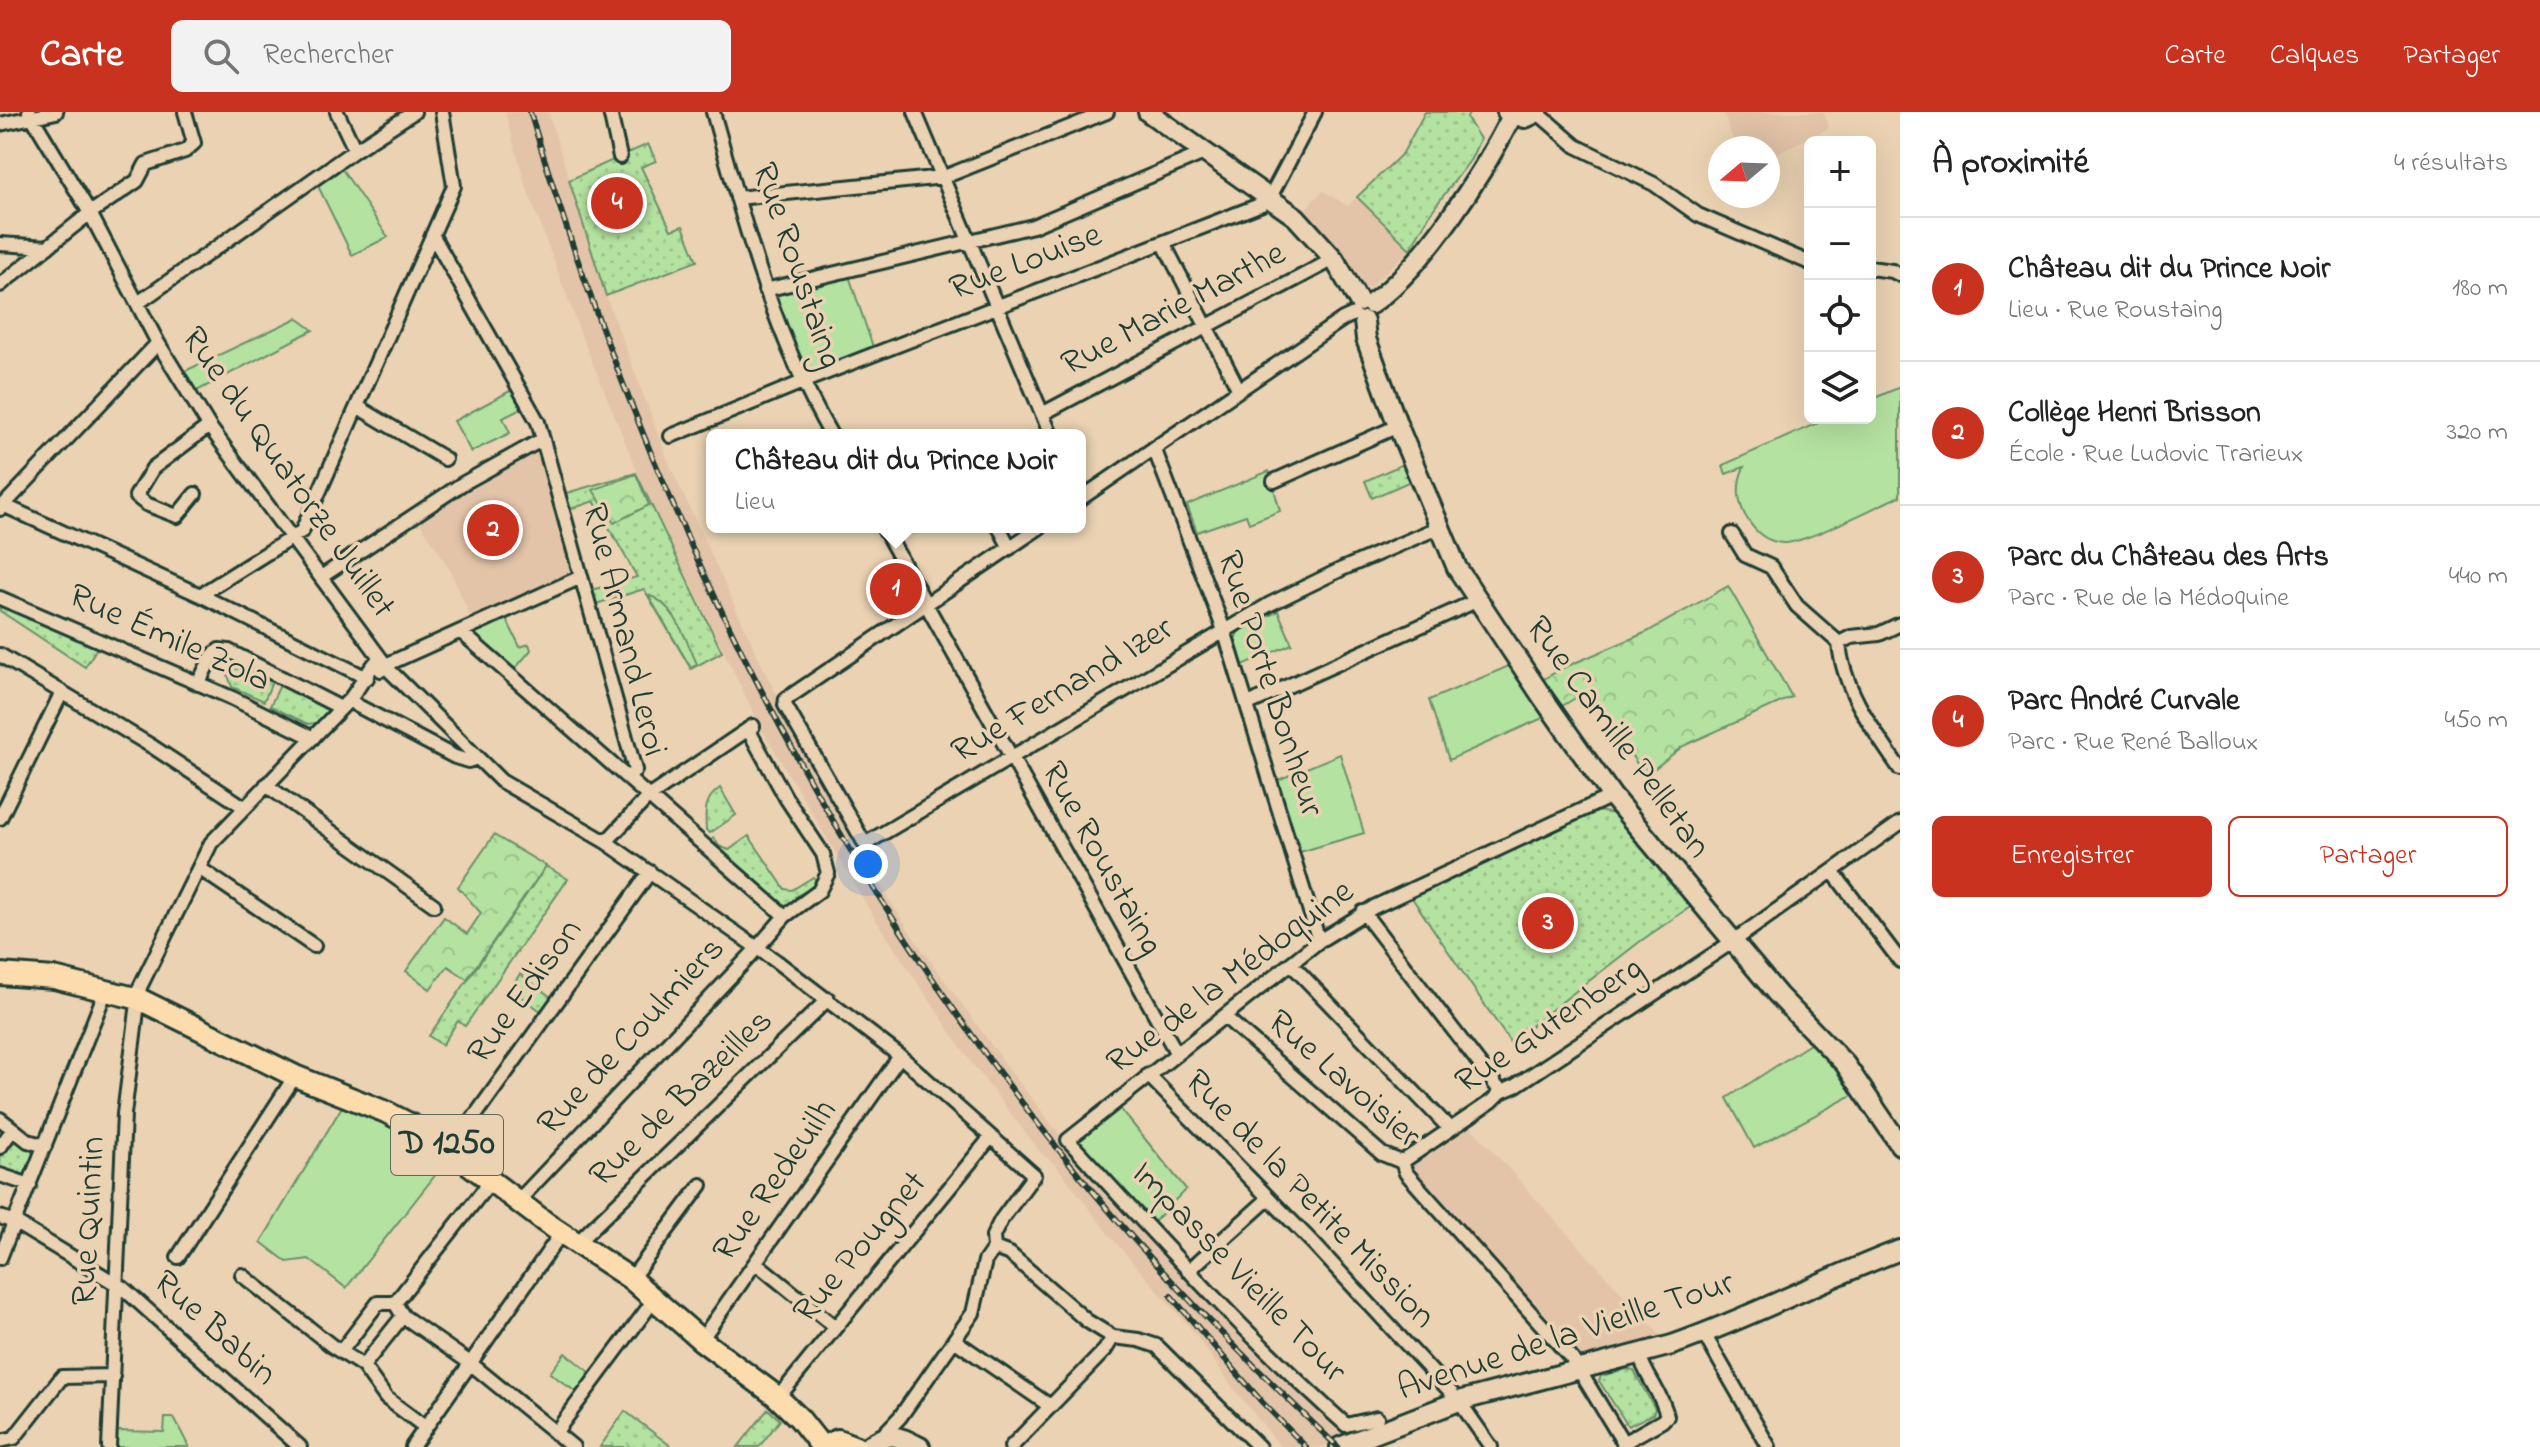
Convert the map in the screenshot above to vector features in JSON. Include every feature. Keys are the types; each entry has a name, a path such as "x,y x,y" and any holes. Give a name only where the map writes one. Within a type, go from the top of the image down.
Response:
{"main road":[{"name":"D 1250","path":"0,974 54,978 139,999 295,1076 404,1120 452,1148 490,1182 631,1279 701,1340 776,1396 822,1447"},
{"path":"822,1447 838,1440 856,1447"}],"street":[{"path":"0,124 56,112"},
{"path":"0,285 90,213 137,181 146,164 185,151 194,143 185,112"},
{"path":"337,112 355,150"},
{"path":"138,303 414,112"},
{"path":"200,595 302,531 454,186 442,112"},
{"path":"610,112 620,157"},
{"name":"Rue Roustaing","path":"713,112 765,290 803,382 828,429"},
{"path":"915,112 1048,429"},
{"path":"737,198 944,177 1107,112"},
{"name":"Rue Camille Pelletan","path":"1148,112 1296,217 1334,259 1362,310 1366,339 1398,426 1457,568 1612,796 1778,995 1845,1064 1900,1145"},
{"path":"1269,199 1315,112"},
{"path":"1086,495 1362,310 1422,254 1490,160 1510,114 1525,118 1538,112 1576,146 1654,184 1698,215 1804,260"},
{"name":"Rue du Quatorze Juillet","path":"31,115 90,213 158,343 209,426 383,662"},
{"path":"765,290 1033,226 1204,153"},
{"name":"Rue Louise","path":"671,436 997,306 1164,244 1269,199"},
{"name":"Rue Armand Leroi","path":"433,236 538,422 635,770 629,778 785,916"},
{"path":"0,244 48,247"},
{"path":"1164,244 1239,390"},
{"name":"Rue Marie Marthe","path":"1042,414 1334,259"},
{"path":"1876,269 1900,275"},
{"path":"158,343 2,507 200,595 367,678"},
{"path":"358,407 445,459"},
{"path":"195,494 177,516 146,504 136,496 153,468 209,426"},
{"path":"1274,481 1398,426"},
{"path":"321,577 462,484 543,439"},
{"name":"Rue Porte Bonheur","path":"1154,448 1224,630 1319,941"},
{"name":"Rue Fernand Izer","path":"926,606 786,699 785,705 865,844 1224,630 1299,589 1440,527"},
{"name":"Rue Roustaing","path":"886,533 1176,1052"},
{"path":"1002,533 1010,548"},
{"path":"926,606 1031,533"},
{"path":"1732,534 1745,555 1771,567 1797,606 1839,643 1841,663 1856,699 1900,769"},
{"path":"581,577 461,632 383,662 501,781 606,842 828,999 900,1056 1034,1175 993,1236 994,1248 985,1261 973,1313 900,1417 874,1442"},
{"name":"Rue Émile Zola","path":"0,598 313,738"},
{"path":"1248,704 1478,600"},
{"path":"1839,643 1851,637 1879,634 1900,624"},
{"path":"461,632 629,778"},
{"path":"198,684 212,656 219,650 229,651 345,703 356,705 455,757 468,761 477,758"},
{"path":"0,655 153,747 244,807"},
{"name":"Rue du Quatorze Juillet","path":"139,999 140,987 211,843 345,703 367,678 373,663 383,662"},
{"path":"0,818 62,692"},
{"path":"606,842 648,797 751,727 786,798 823,854 828,867 819,891 785,916 757,948"},
{"path":"266,785 434,905"},
{"name":"Rue de la Médoquine","path":"1068,1140 1319,941 1363,912 1612,796"},
{"name":"Rue Gutenberg","path":"1402,1162 1501,1092 1515,1086 1732,942 1900,823"},
{"path":"199,868 314,946"},
{"name":"Rue Edison","path":"452,1148 650,872"},
{"path":"1833,872 1900,961"},
{"path":"1363,912 1501,1092"},
{"name":"Rue de Coulmiers","path":"518,1201 757,948"},
{"path":"1291,964 1450,1129"},
{"path":"0,1258 106,990"},
{"name":"Rue Quintin","path":"109,1447 124,1114 139,999"},
{"name":"Rue de Bazeilles","path":"412,1447 470,1363 570,1237 828,999"},
{"name":"Rue Lavoisier","path":"1225,1017 1382,1154 1402,1162 1406,1173 1580,1370 1624,1445"},
{"name":"Rue Redeuilh","path":"701,1340 900,1056"},
{"name":"Rue de la Petite Mission","path":"1148,1075 1459,1401 1491,1447"},
{"path":"178,1257 295,1076"},
{"path":"0,1119 28,1141 45,1146"},
{"path":"0,1147 13,1129"},
{"name":"Rue Pougnet","path":"776,1396 991,1137"},
{"name":"Impasse Vieille Tour","path":"1068,1140 1252,1338 1346,1425 1377,1418"},
{"path":"0,1175 30,1185"},
{"path":"395,1303 490,1182"},
{"path":"631,1279 701,1185"},
{"path":"1188,1271 1268,1199"},
{"name":"Rue Babin","path":"0,1217 14,1222 117,1284 300,1447"},
{"path":"994,1248 1010,1254 1087,1321 1113,1337 1157,1346 1259,1447"},
{"name":"Avenue de la Vieille Tour","path":"1340,1447 1459,1401 1704,1334 1838,1273 1900,1250"},
{"path":"756,1263 835,1327"},
{"path":"242,1275 332,1346 363,1366 386,1398 425,1427"},
{"path":"555,1433 654,1300"},
{"path":"342,1350 378,1303 395,1303"},
{"path":"395,1303 403,1316 470,1363 573,1447"},
{"path":"363,1366 403,1316"},
{"path":"1704,1334 1769,1447"},
{"path":"1011,1447 1105,1350 1113,1337"},
{"path":"954,1340 1050,1406"},
{"path":"1624,1445 1667,1416 1665,1406 1643,1369 1639,1354"},
{"path":"0,1441 14,1438 62,1377 113,1376"},
{"path":"874,1442 890,1435 920,1447"}],"shaded area":[{"path":"505,112 548,112 606,296 671,468 770,682 871,871 914,938 1014,1076 1089,1172 1240,1337 1346,1437 1321,1447 1281,1447 1233,1388 1193,1331 1111,1237 1055,1164 1042,1154 971,1062 877,922 761,728 643,485 582,337 525,183"},
{"path":"1723,112 1823,112 1829,128 1813,136 1804,136 1804,140 1780,152 1780,136 1732,136"},
{"path":"1323,191 1348,206 1357,197 1410,249 1369,288 1360,286 1300,214"},
{"path":"535,450 539,452 573,571 571,575 472,620 450,570 419,521"},
{"path":"1470,1126 1662,1337 1586,1358 1566,1342 1567,1337 1514,1284 1423,1178 1412,1171 1413,1164"}],"green space":[{"path":"1425,112 1469,112 1467,118 1480,139 1471,159 1432,211 1410,249 1357,197 1403,153"},
{"path":"648,144 656,161 641,167 671,230 683,226 697,261 606,296 569,180"},
{"path":"342,169 388,237 352,255 318,186"},
{"path":"849,276 873,347 812,371 804,367 776,299 780,292"},
{"path":"297,318 313,330 195,392 183,372"},
{"path":"1900,387 1900,496 1793,542 1772,541 1763,536 1744,514 1740,501 1739,487 1744,467 1726,474 1723,465 1815,424 1876,424 1876,397"},
{"path":"512,390 521,409 503,418 510,433 471,452 454,421"},
{"path":"1405,463 1413,480 1372,498 1365,481"},
{"path":"1269,471 1280,511 1249,523 1246,515 1197,532 1187,505"},
{"path":"636,473 722,652 691,669 644,589 596,604 592,590 637,577 594,501 568,510 563,494"},
{"path":"636,474 649,505 614,523 593,490"},
{"path":"1728,586 1792,697 1683,746 1645,776 1589,690 1562,706 1542,680 1647,632"},
{"path":"648,595 666,606 678,624 697,664 691,668"},
{"path":"0,601 100,643 85,667 0,611"},
{"path":"1278,611 1292,644 1243,665 1235,639 1238,632"},
{"path":"506,618 520,647 529,644 531,650 514,670 476,636 476,631"},
{"path":"1509,666 1547,716 1449,760 1429,700"},
{"path":"240,668 272,682 264,701 232,687 228,675 233,669"},
{"path":"280,685 329,709 316,723 308,724 270,706"},
{"path":"1340,754 1364,833 1300,852 1278,780"},
{"path":"720,788 736,815 710,833 706,830 707,806"},
{"path":"1596,811 1616,814 1693,905 1642,940 1510,1042 1412,898"},
{"path":"494,835 546,866 467,979 448,966 430,989 406,971 444,917 467,934 481,913 458,887"},
{"path":"749,836 785,889 792,890 813,877 816,881 811,888 784,906 710,841 714,838 719,846 729,850"},
{"path":"546,866 568,879 465,1026 458,1021 442,1045 429,1036"},
{"path":"520,974 551,997 541,1011 510,989"},
{"path":"1813,1042 1858,1092 1754,1148 1727,1098"},
{"path":"343,1105 404,1128 448,1159 346,1288 309,1259 287,1262 261,1242"},
{"path":"1118,1106 1186,1189 1153,1223 1075,1141"},
{"path":"16,1142 25,1145 34,1154 27,1173 19,1177 0,1170 4,1148"},
{"path":"565,1353 591,1373 576,1392 550,1373"},
{"path":"1627,1369 1634,1371 1655,1409 1653,1414 1628,1426 1599,1381 1601,1376"},
{"path":"768,1409 780,1420 759,1447 738,1447"},
{"path":"625,1411 672,1447 600,1447"},
{"path":"165,1418 174,1418 189,1447 116,1447 117,1431 164,1432"}],"railway":[{"path":"530,112 579,263 634,411 696,556 765,697 841,835 925,968 1017,1097 1117,1220 1170,1279 1338,1447"},
{"path":"1171,1296 1262,1402 1306,1447"}],"place":[{"name":"Parc André Curvale","path":"617,203"},
{"name":"Collège Henri Brisson","path":"493,530"},
{"name":"Château dit du Prince Noir","path":"896,589"},
{"name":"Parc du Château des Arts","path":"1548,923"}]}
